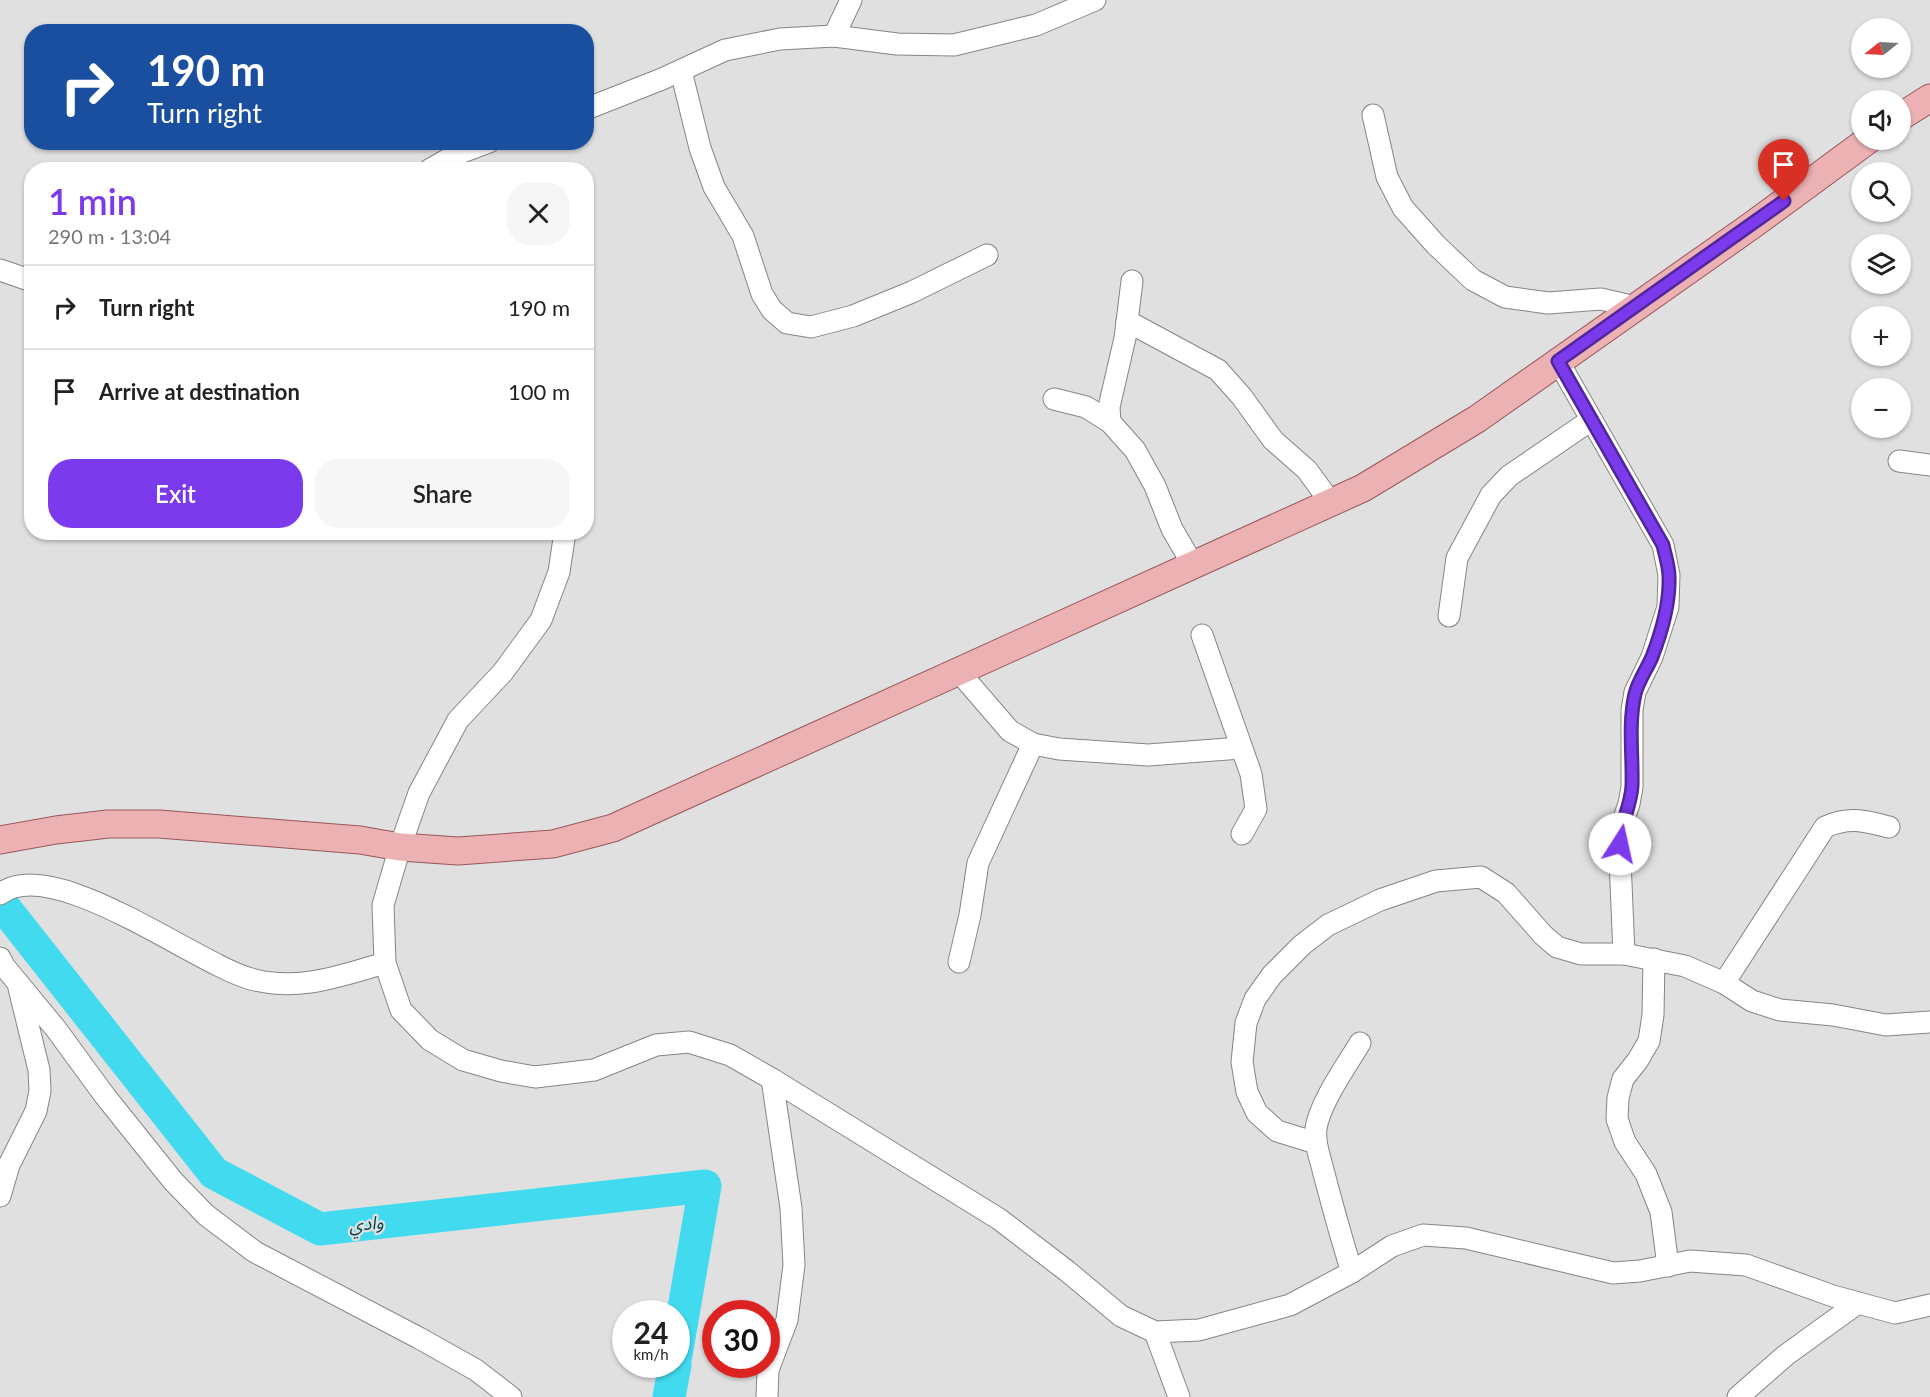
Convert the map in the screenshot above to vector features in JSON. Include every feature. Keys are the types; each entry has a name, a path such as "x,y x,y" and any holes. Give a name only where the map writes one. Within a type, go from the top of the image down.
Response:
{"main road":[{"path":"1911,110 1930,98"},
{"path":"2,836 108,824 159,824 360,840 400,847 458,851 553,844 614,828 1363,488 1477,419 1751,226 1854,150"}],"street":[{"path":"834,36 850,0"},
{"path":"594,106 681,71 725,50 780,39 834,36 897,44 954,45 1036,25 1095,0"},
{"path":"681,71 700,148 714,187 743,236 762,294 772,310 787,323 811,327 853,316 912,292 987,255"},
{"path":"1373,115 1387,177 1403,208 1436,245 1473,280 1505,297 1548,303 1601,299 1635,307"},
{"path":"443,162 468,150"},
{"path":"0,270 24,278"},
{"path":"1110,422 1109,407 1125,338 1132,281"},
{"path":"1127,321 1218,370 1242,397 1273,440 1307,470 1331,502"},
{"path":"1558,361 1663,545 1670,574 1668,607 1652,657 1635,692 1632,710 1632,787 1620,829 1624,954"},
{"path":"1054,399 1086,407 1110,422 1135,450 1155,486 1172,529 1193,565"},
{"path":"1449,616 1457,558 1491,495 1509,476 1591,420"},
{"path":"1899,461 1930,465"},
{"path":"564,540 559,572 541,620 503,672 458,720 419,793 383,905 385,963 401,1010 430,1040 463,1060 501,1071 535,1077 594,1070 656,1045 689,1042 730,1055 999,1219 1121,1316 1155,1332 1199,1330 1290,1305 1352,1272 1392,1246 1423,1235 1466,1238 1613,1273 1640,1271 1690,1261 1746,1265 1894,1313 1930,1305"},
{"path":"1202,635 1251,774 1256,809 1242,834"},
{"path":"959,672 1010,731 1033,744 1059,749 1148,755 1241,748"},
{"path":"959,962 970,915 978,863 1033,744"},
{"path":"1724,983 1826,826 1839,820 1861,820 1889,827"},
{"path":"1316,1143 1277,1131 1257,1113 1247,1092 1242,1062 1246,1023 1255,999 1272,975 1302,945 1328,925 1380,900 1436,881 1481,877 1506,893 1543,935 1557,947 1581,954 1624,954 1685,966 1724,983 1752,1001 1797,1013 1833,1016 1886,1025 1930,1022"},
{"path":"0,894 16,886 54,888 110,908 228,970 260,981 287,985 321,982 385,963"},
{"path":"0,958 105,1096 166,1172 206,1215 255,1252 476,1370 511,1397"},
{"path":"1654,959 1653,1015 1649,1041 1623,1079 1618,1098 1617,1119 1625,1143 1646,1174 1661,1212 1668,1266"},
{"path":"0,1196 9,1165 36,1111 40,1091 39,1070 18,983"},
{"path":"1352,1272 1316,1143 1316,1129 1334,1087 1360,1043"},
{"path":"767,1397 768,1370 788,1320 794,1265 791,1208 772,1079"},
{"path":"1738,1397 1786,1355 1858,1303"},
{"path":"1155,1332 1179,1397"}],"waterway":[{"name":"وادي","path":"0,902 214,1173 320,1229 705,1186 685,1300"},
{"name":"وادي","path":"669,1397 673,1378"}],"route":[{"path":"1620,844 1620,829 1632,787 1632,710 1635,692 1652,657 1668,607 1670,574 1663,545 1558,361 1784,201"}]}
